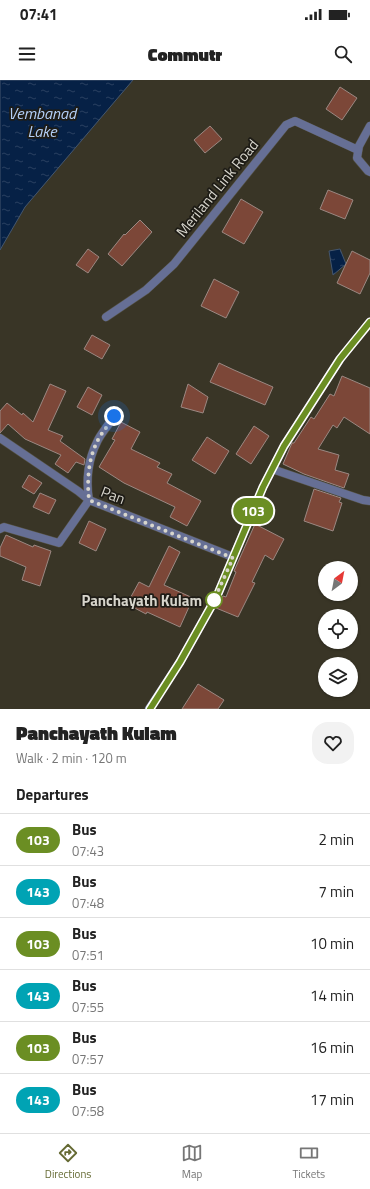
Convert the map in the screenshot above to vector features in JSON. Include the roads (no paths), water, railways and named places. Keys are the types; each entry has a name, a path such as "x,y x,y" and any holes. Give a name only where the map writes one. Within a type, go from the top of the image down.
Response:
{"main road":[{"path":"150,709 180,662 217,596 263,487 284,446 340,359 370,322"}],"street":[{"name":"Meriland Link Road","path":"106,317 146,290 174,264 286,125 295,121 358,150"},
{"path":"370,126 359,146 357,158 370,172"},
{"path":"89,500 87,486 90,464 96,443 114,416"},
{"path":"0,438 89,500"},
{"path":"272,469 363,500 370,501"},
{"name":"Pan","path":"0,529 4,527 59,543 89,500 233,558"}],"water":[{"name":"Vembanad Lake","path":"0,80 133,80 25,207 0,250"},
{"path":"340,249 346,264 333,275 329,251"}],"place":[{"name":"Panchayath Kulam","path":"214,600"}]}
